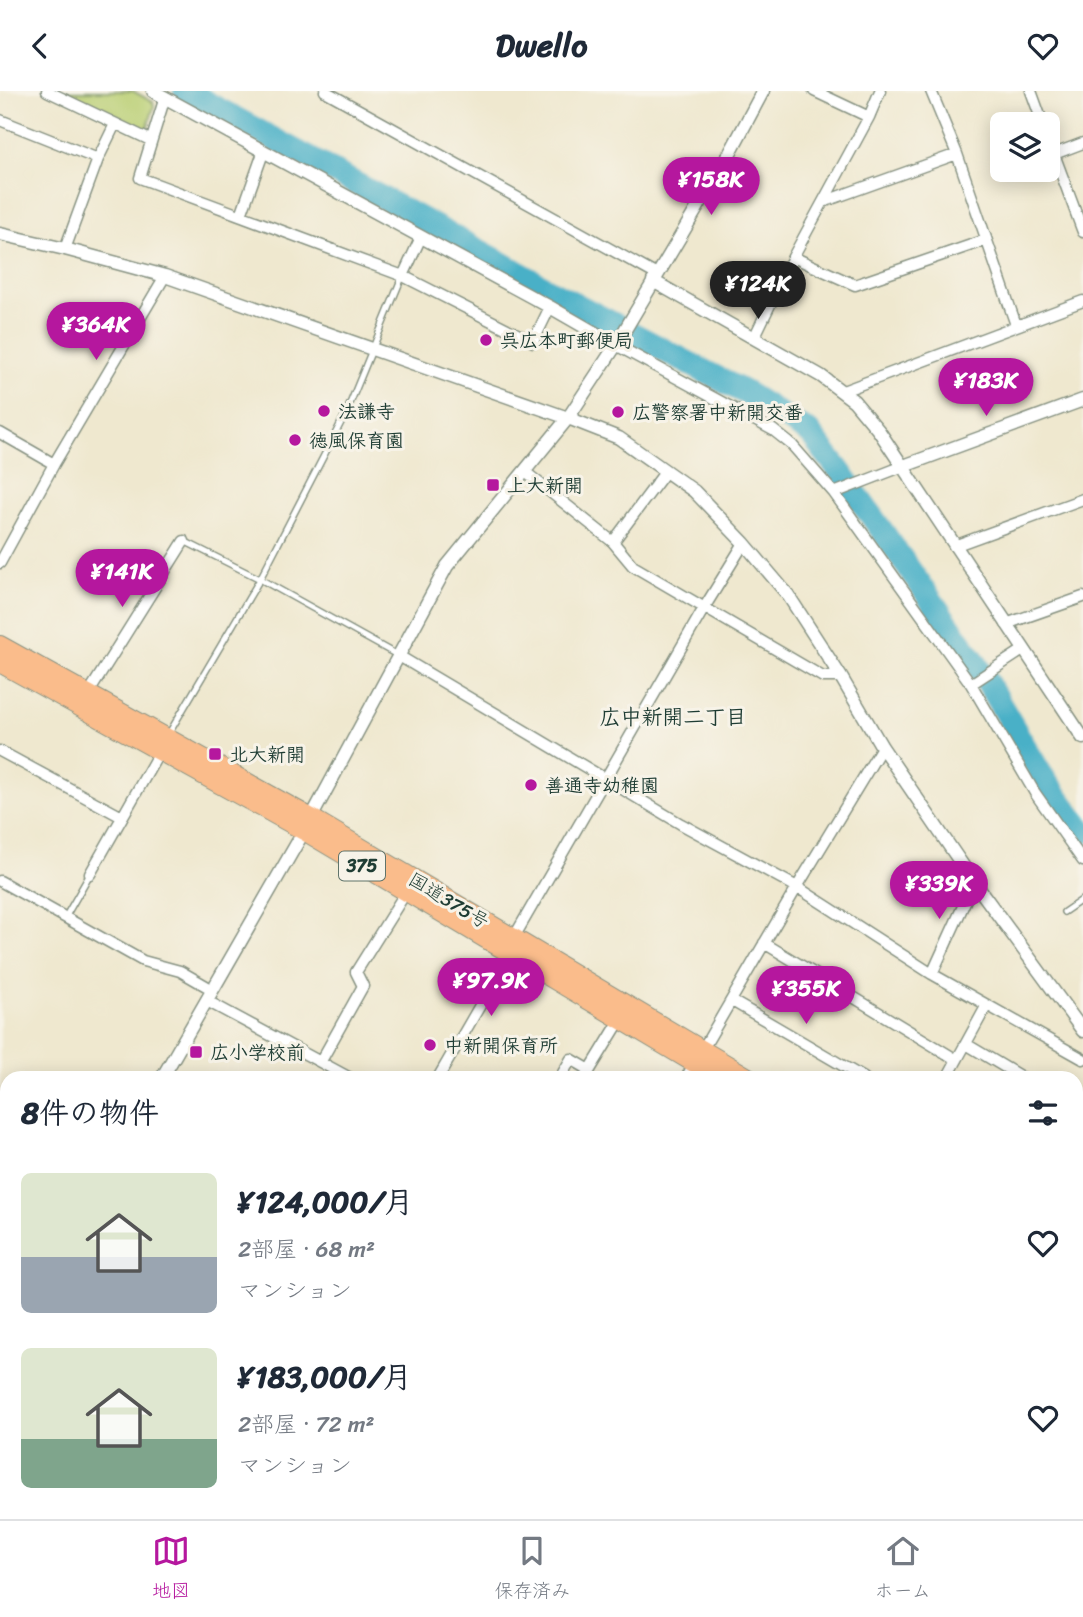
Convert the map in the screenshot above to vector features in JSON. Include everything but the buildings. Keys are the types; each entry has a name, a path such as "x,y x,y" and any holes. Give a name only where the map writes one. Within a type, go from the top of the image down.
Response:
{"highway":[{"name":"国道375号","path":"0,645 88,694 163,745"},
{"name":"国道375号","path":"0,663 163,745 307,824 513,944 695,1064"},
{"name":"国道375号","path":"307,824 406,892 513,944 621,1019 695,1064 722,1071"}],"street":[{"path":"47,91 150,140"},
{"path":"325,91 655,278 843,391 879,431 1083,738"},
{"path":"166,1071 307,824 447,566 568,418 731,151 763,91"},
{"path":"814,91 869,117"},
{"path":"754,338 880,91"},
{"path":"932,91 957,154 1016,325"},
{"path":"1031,91 1039,112"},
{"path":"550,307 533,342 403,276 140,178 159,94 550,307 621,335 774,430 839,490 975,681 1035,793 1083,861"},
{"path":"0,120 98,159"},
{"path":"65,249 98,159 115,124"},
{"path":"1060,151 1083,143"},
{"path":"240,215 263,153"},
{"path":"823,202 957,154"},
{"path":"1060,169 1083,232"},
{"path":"0,234 165,276 568,418 619,438 694,491 744,543 788,595 882,747 974,882 1083,1031"},
{"path":"403,276 421,237"},
{"path":"793,257 855,285 986,240"},
{"path":"0,563 54,464 165,276"},
{"path":"843,391 1083,301"},
{"path":"839,490 1083,400"},
{"path":"0,433 54,464"},
{"path":"524,471 612,542 633,566 822,677 841,677"},
{"path":"612,542 666,471"},
{"path":"954,546 1083,499"},
{"path":"88,694 184,541"},
{"path":"444,1071 605,779 744,543"},
{"path":"1006,624 1083,597"},
{"path":"975,681 1023,650"},
{"path":"399,656 605,779 797,887 932,974 1083,1059"},
{"path":"90,874 163,745"},
{"path":"695,1064 882,747"},
{"path":"0,751 122,817"},
{"path":"0,881 143,961 180,971 210,996 339,1071"},
{"path":"932,974 974,882"},
{"path":"321,1061 363,986 356,972 406,892"},
{"path":"764,943 957,1060"},
{"path":"732,1001 852,1071"},
{"path":"951,1071 987,1005"},
{"path":"589,1071 621,1019"},
{"path":"966,1044 1011,1071"},
{"path":"564,1071 571,1059 584,1071"}],"lane":[{"path":"163,745 260,579 347,411 403,276"},
{"path":"184,541 260,579 399,656"},
{"path":"66,916 90,874"},
{"path":"1064,912 1083,899"}],"green space":[{"path":"56,91 133,91 153,102 154,107 147,130 141,133"}],"waterway":[{"path":"185,91 552,292 746,393 810,433 975,662 1041,774 1083,832"}],"place":[{"name":"呉広本町郵便局","path":"486,340"},
{"name":"法謙寺","path":"324,411"},
{"name":"広警察署中新開交番","path":"618,412"},
{"name":"徳風保育園","path":"295,440"},
{"name":"上大新開","path":"493,485"},
{"name":"北大新開","path":"215,754"},
{"name":"善通寺幼稚園","path":"531,785"},
{"name":"中新開保育所","path":"430,1045"},
{"name":"広小学校前","path":"196,1052"}],"district":[{"name":"広中新開二丁目","path":"673,717"}]}
